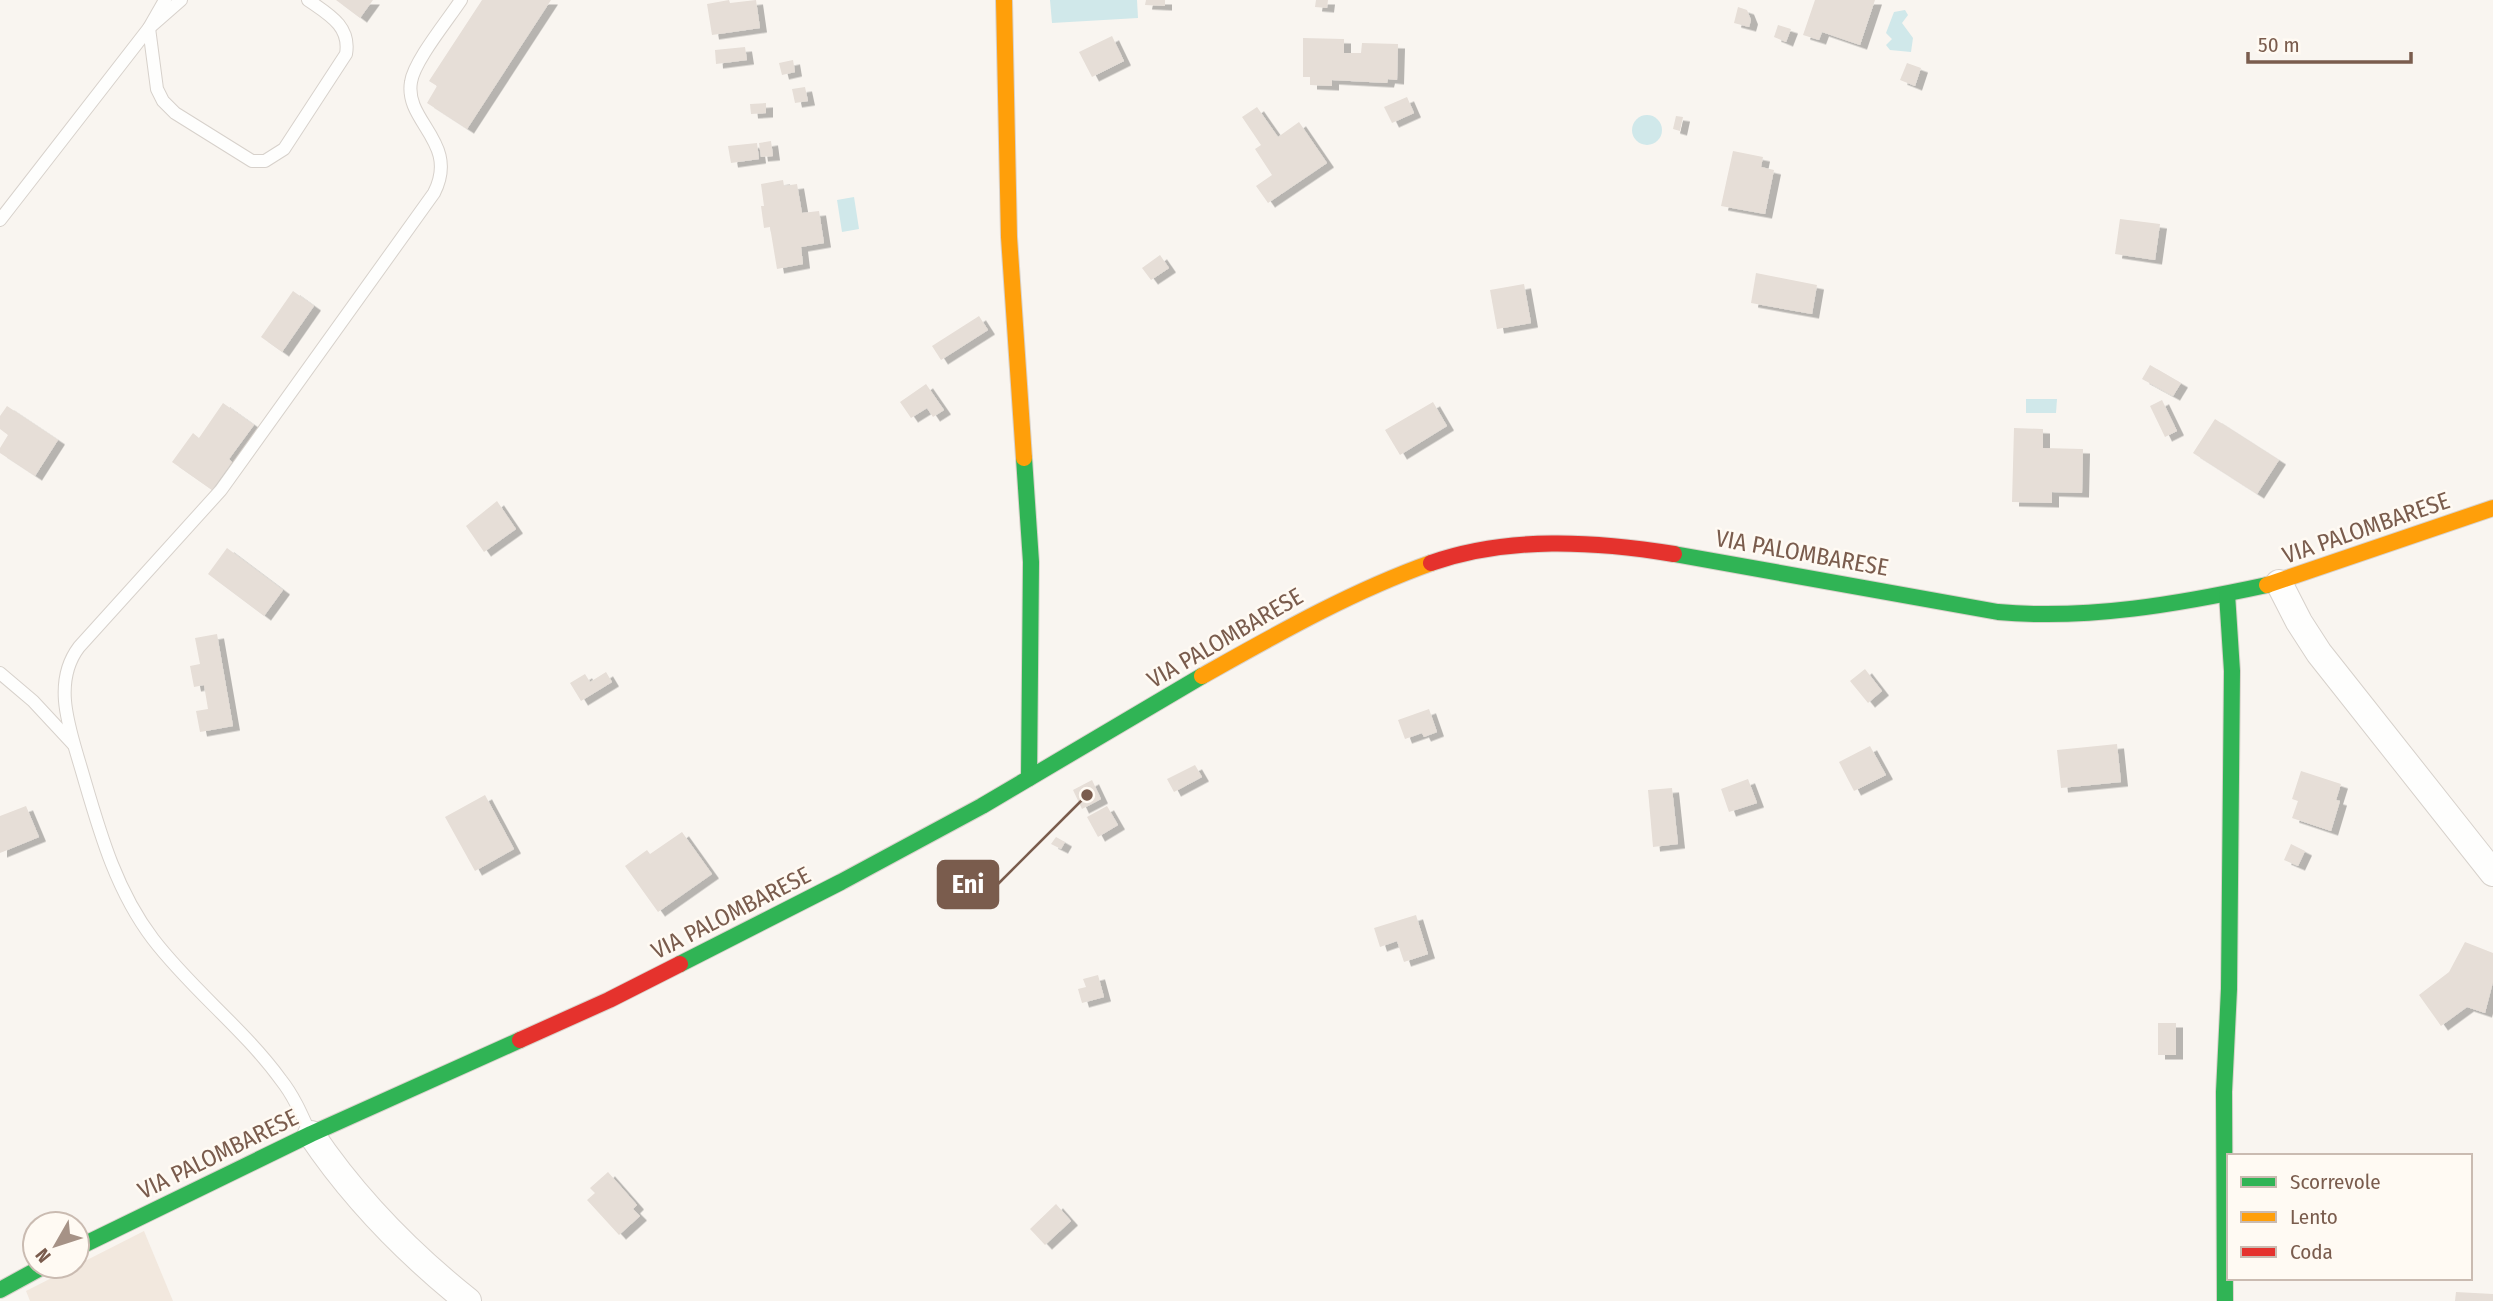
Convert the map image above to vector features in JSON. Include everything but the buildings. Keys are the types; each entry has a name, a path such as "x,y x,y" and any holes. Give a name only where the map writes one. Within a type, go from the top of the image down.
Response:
{"main road":[{"path":"1004,0 1010,264 1031,562 1029,778"},
{"name":"VIA PALOMBARESE","path":"91,1241 311,1134 525,1039 652,978 887,858 1261,642 1345,597 1422,565 1493,548 1571,543 1637,548 2023,615 2101,613 2227,594 2278,583 2493,508"},
{"path":"2225,1301 2224,1100 2229,989 2232,671 2227,594"},
{"path":"0,1290 21,1279"}],"street":[{"path":"2278,583 2324,660 2493,873"},
{"path":"311,1134 340,1175 375,1216 468,1301"}],"lane":[{"path":"0,220 149,28 165,0"},
{"path":"149,28 181,0"},
{"path":"149,28 158,89 168,107 246,158 265,161 278,154 290,141 346,54 348,41 344,30 308,0"},
{"path":"311,1134 282,1080 183,976 131,907 111,863 75,747 64,691 65,673 73,655 221,490 434,193 441,175 439,150 414,104 410,86 418,64 461,0"},
{"path":"0,673 33,701 75,747"}],"shaded area":[{"path":"144,1231 173,1301 30,1301 26,1291 48,1280 91,1280 91,1258"}],"water":[{"path":"1050,0 1137,0 1138,18 1052,23"},
{"path":"1905,10 1908,15 1902,23 1913,38 1911,52 1890,50 1886,45 1892,39 1886,33 1894,12"},
{"path":"1647,115 1653,116 1661,124 1661,136 1653,144 1647,145 1641,144 1633,136 1632,130 1633,124 1641,116"},
{"path":"854,197 859,229 842,232 837,200"},
{"path":"2026,399 2057,399 2056,413 2026,413"}],"traffic: fast":[{"path":"1024,458 1031,562 1029,778"},
{"path":"1674,554 1998,612 2032,614 2133,609 2267,585"},
{"path":"2225,1301 2224,1092 2229,989 2232,671 2227,594"},
{"path":"680,964 982,806 1202,676"},
{"path":"91,1241 311,1134 520,1040"},
{"path":"0,1290 21,1279"}],"traffic: slow":[{"path":"1004,0 1009,237 1024,458"},
{"path":"2267,585 2493,508"},
{"path":"1202,676 1343,600 1431,563"}],"traffic: jam":[{"path":"1431,563 1460,554 1521,545 1583,544 1674,554"},
{"path":"520,1040 680,964"}],"place":[{"name":"Eni","path":"1087,795"}]}
